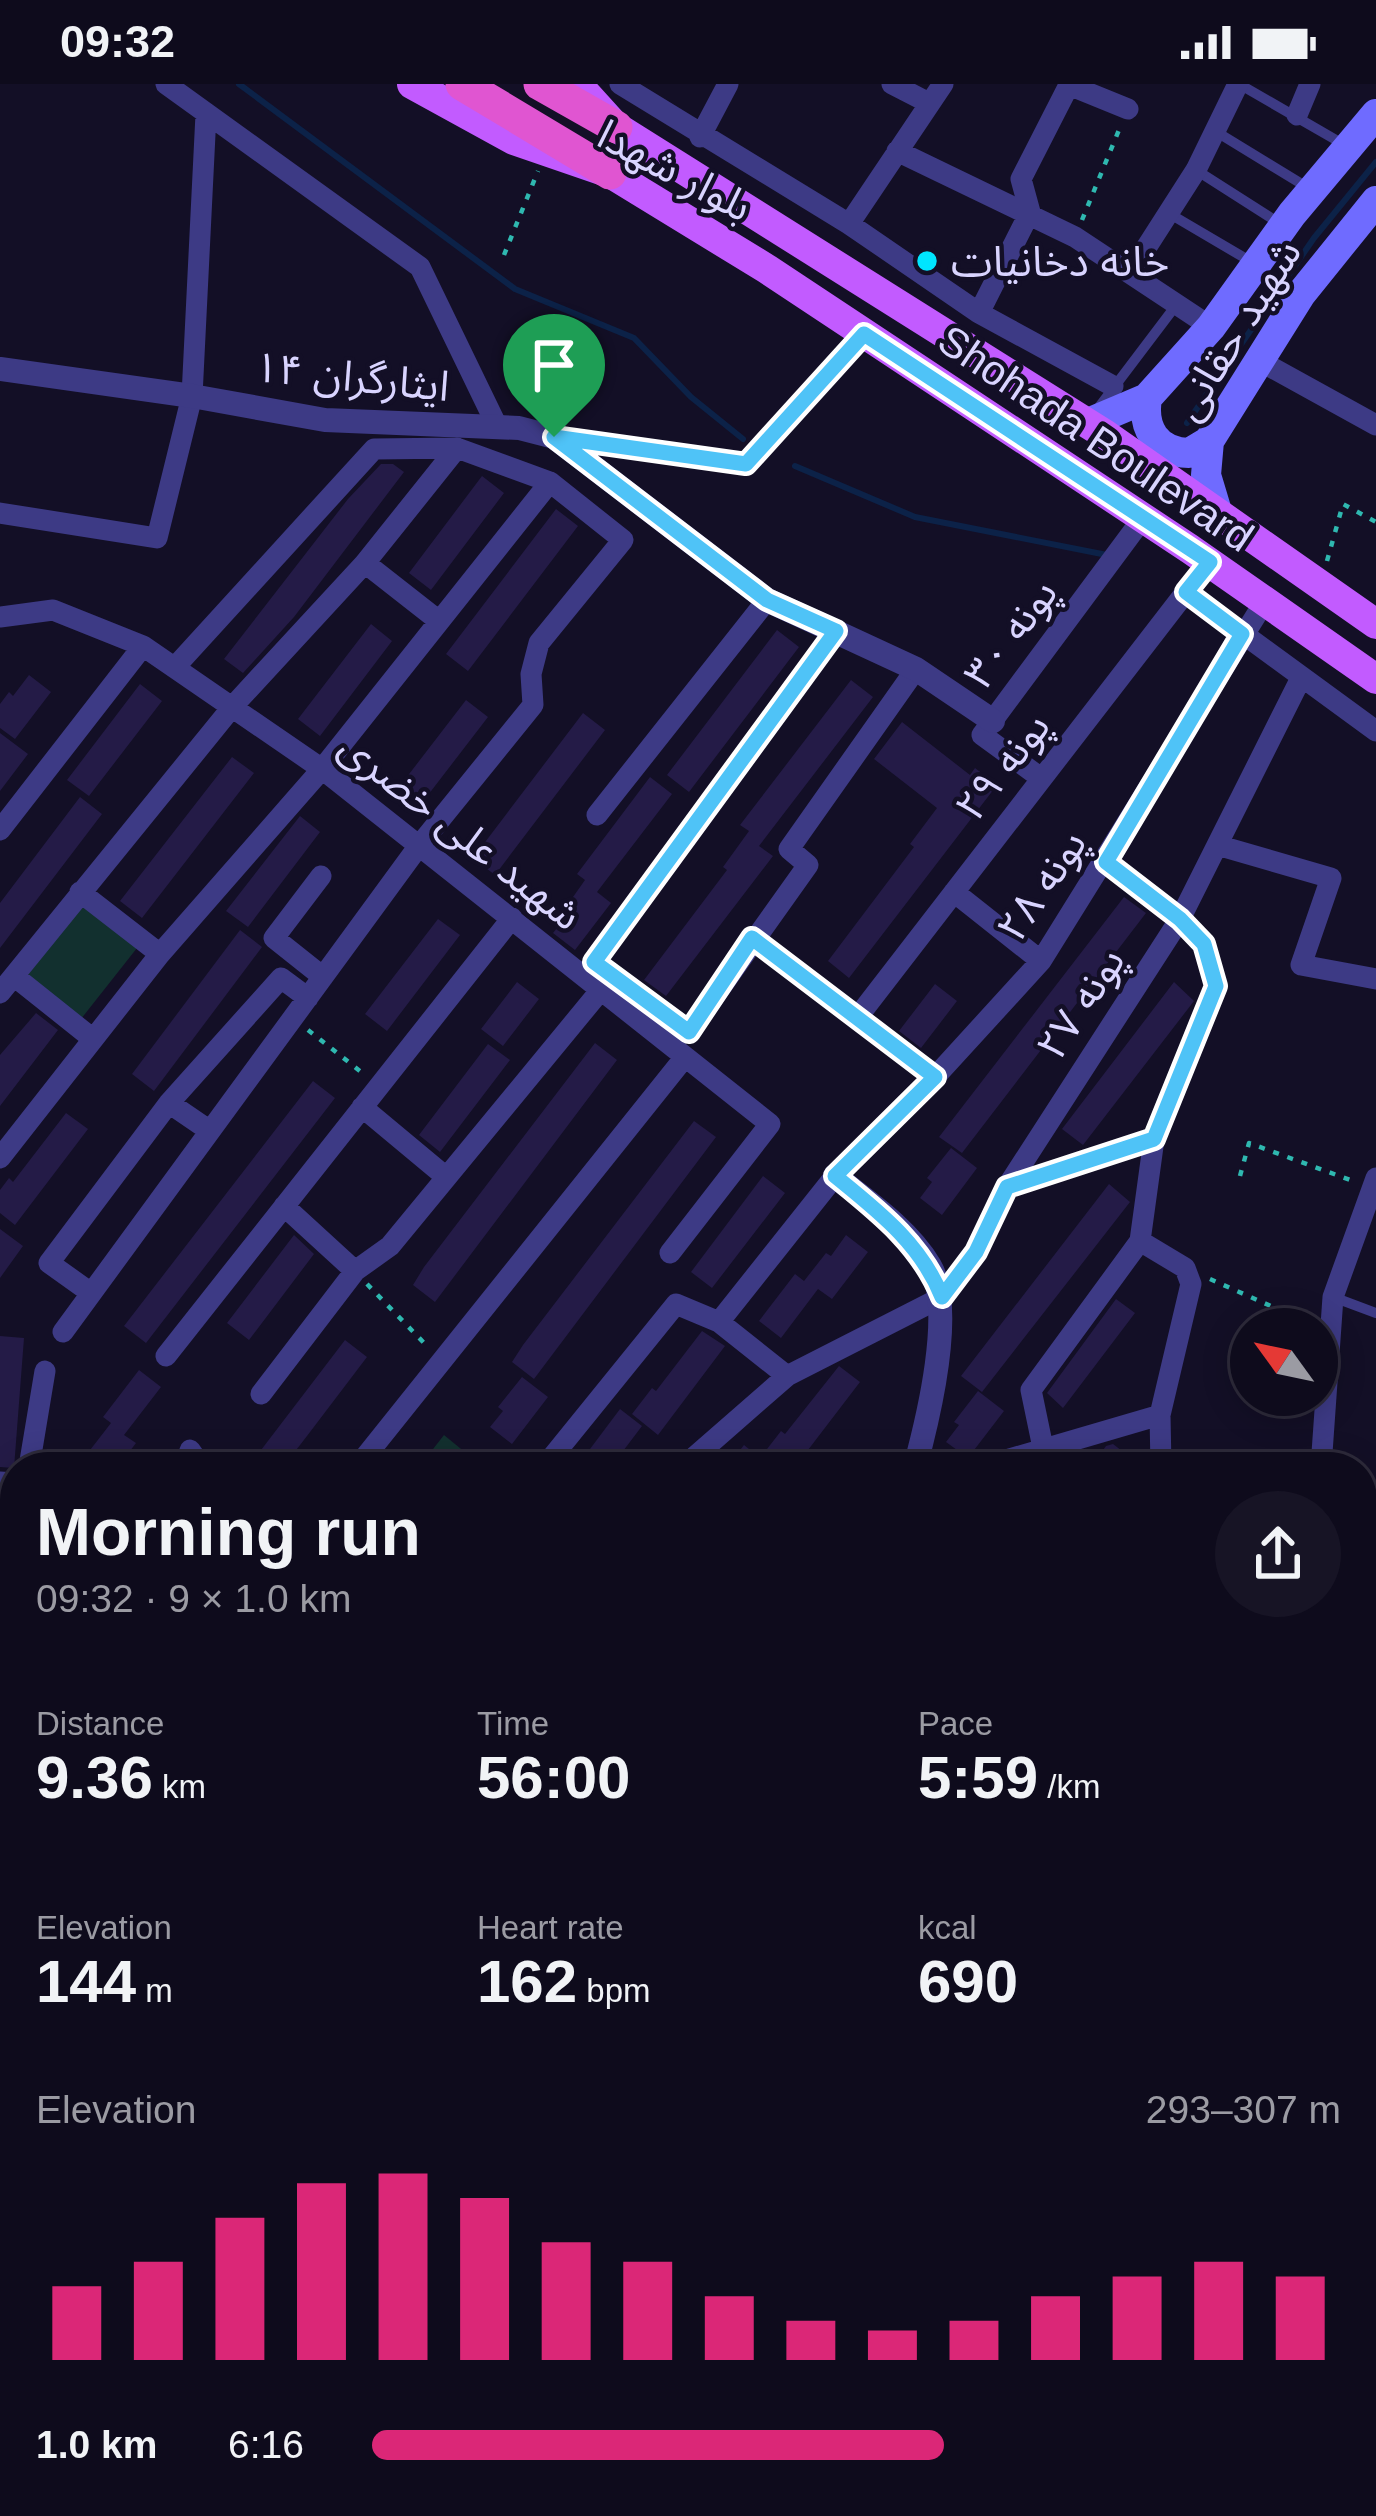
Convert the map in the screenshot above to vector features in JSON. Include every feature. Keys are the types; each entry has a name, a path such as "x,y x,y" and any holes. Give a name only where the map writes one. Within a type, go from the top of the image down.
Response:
{"highway":[{"path":"462,84 610,173"},
{"path":"540,84 616,127"}],"main road":[{"name":"بلوار شهدا","path":"412,84 514,140 610,173 864,334"},
{"name":"بلوار شهدا","path":"577,84 616,127 1088,423"},
{"name":"شهید حقانی","path":"1088,423 1147,398 1211,327 1283,226 1376,114"},
{"name":"شهید حقانی","path":"1217,515 1206,475 1209,441 1300,294 1376,201"},
{"name":"Shohada Boulevard","path":"864,334 1210,562 1376,679"},
{"path":"1147,398 1145,423 1165,447 1189,453 1209,441"},
{"name":"Shohada Boulevard","path":"1088,423 1376,624"}],"street":[{"path":"166,84 420,267 498,428"},
{"path":"620,84 652,94 700,137 849,224 979,313 1113,386"},
{"path":"700,137 728,84"},
{"path":"892,84 929,103"},
{"path":"849,224 943,84"},
{"path":"1130,273 1196,170 1239,84"},
{"path":"1297,116 1310,84"},
{"path":"979,313 1030,212 1021,179 1068,85 1128,110"},
{"path":"0,513 157,538 192,396 206,114"},
{"path":"897,151 1076,237 1211,327"},
{"path":"554,437 746,464 864,334"},
{"path":"1258,360 1376,425"},
{"name":"ایثارگران ۱۴","path":"0,369 326,420 519,428 554,437 767,600 916,668 993,721"},
{"path":"93,1039 7,984 233,706 364,563 458,448"},
{"path":"63,1332 418,847 533,705 531,674 539,643 623,540 550,482 458,448 374,449 175,667"},
{"path":"0,1158 160,954 322,769 550,482"},
{"name":"پونه ۳۰","path":"1042,778 982,735 1143,518"},
{"name":"پونه ۲۹","path":"857,1018 1210,562"},
{"path":"364,563 439,621"},
{"path":"1186,592 1376,731"},
{"path":"597,815 767,600"},
{"name":"پونه ۲۸","path":"719,1322 835,1176 935,1077 1041,961 1265,602"},
{"name":"شهید علی خضری","path":"0,617 53,610 143,646 175,667 322,769 770,1124 670,1253"},
{"path":"836,631 594,962 689,1032 808,865 789,849 916,668"},
{"path":"0,830 143,646"},
{"name":"پونه ۲۷","path":"942,1297 976,1252 1007,1187 1180,919 1301,678"},
{"path":"1217,845 1331,878 1301,965 1376,979"},
{"path":"1044,1452 1031,1390 1140,1241 1154,1139 1216,986 1204,944 1180,919 1106,862"},
{"path":"321,876 274,938 323,977"},
{"path":"80,892 160,954"},
{"path":"954,892 1041,961"},
{"path":"166,1356 512,918"},
{"path":"752,938 935,1077"},
{"path":"92,1293 49,1263 169,1103 281,978 308,998"},
{"path":"261,1394 355,1271 391,1246 600,991"},
{"path":"370,1452 685,1058"},
{"path":"169,1103 210,1131"},
{"path":"362,1107 446,1177"},
{"path":"1007,1187 1154,1139"},
{"path":"835,1176 884,1216 929,1264 942,1297 931,1411 919,1452"},
{"path":"1333,1308 1368,1232 1374,1183"},
{"path":"284,1206 355,1271"},
{"path":"1140,1241 1185,1268 1191,1284 1160,1415 1161,1452"},
{"path":"700,1452 787,1376 942,1297"},
{"path":"556,1452 676,1304 719,1322 787,1376"},
{"path":"32,1452 45,1371"},
{"path":"1063,1452 1160,1415"},
{"path":"1322,1452 1324,1416"}],"lane":[{"path":"1239,84 1346,146"},
{"path":"1215,131 1311,190"},
{"path":"1196,170 1283,226"},
{"path":"1170,214 1255,265"},
{"path":"1088,423 1177,304"},
{"path":"1334,1298 1376,1313"}],"path":[{"path":"1076,237 1128,110"},
{"path":"504,255 546,151"},
{"path":"1321,586 1343,504 1376,522"},
{"path":"293,1018 378,1086"},
{"path":"1240,1176 1249,1143 1374,1183"},
{"path":"1185,1268 1274,1308"},
{"path":"355,1271 440,1360"}],"green space":[{"path":"82,905 137,948 81,1019 27,976"},
{"path":"444,1435 465,1452 431,1452"}],"building":[{"path":"381,464 393,464 404,472 294,617 243,673 224,659 348,499"},
{"path":"482,476 504,493 431,590 409,573"},
{"path":"556,509 578,526 468,671 446,654"},
{"path":"371,624 392,641 320,736 298,719"},
{"path":"777,630 799,647 689,792 667,775"},
{"path":"29,675 51,692 15,739 0,728 0,704"},
{"path":"851,680 873,697 759,846 773,856 666,996 644,980 727,870 723,867 749,831 740,825"},
{"path":"140,684 162,701 89,796 67,780"},
{"path":"466,700 488,717 415,812 393,795"},
{"path":"583,713 605,730 495,875 473,858"},
{"path":"902,722 970,775 975,768 997,785 849,978 828,961 914,847 910,844 937,808 874,759"},
{"path":"0,733 28,754 0,791"},
{"path":"232,757 254,773 142,918 120,901"},
{"path":"650,777 672,794 597,892 611,903 575,950 553,933 585,880 577,874"},
{"path":"80,797 102,814 0,948 0,903"},
{"path":"300,816 320,832 248,927 226,911"},
{"path":"1124,897 1146,913 962,1153 939,1137"},
{"path":"438,919 460,935 387,1031 365,1014"},
{"path":"240,930 262,947 154,1091 132,1074"},
{"path":"517,982 539,999 503,1046 481,1029"},
{"path":"1174,982 1194,1001 1083,1145 1062,1129"},
{"path":"935,984 957,1001 921,1048 899,1031"},
{"path":"36,1013 58,1030 0,1106 0,1055"},
{"path":"595,1043 617,1060 435,1302 413,1285 424,1267"},
{"path":"488,1044 510,1060 440,1152 419,1135"},
{"path":"313,1081 335,1098 146,1343 124,1326"},
{"path":"66,1113 88,1129 15,1225 0,1213 0,1190 9,1178 13,1182"},
{"path":"694,1121 716,1137 534,1379 512,1362"},
{"path":"951,1148 977,1168 942,1215 920,1198 932,1182 927,1178"},
{"path":"763,1176 785,1193 712,1288 691,1272"},
{"path":"1109,1184 1130,1202 982,1392 961,1376"},
{"path":"0,1229 23,1246 0,1278"},
{"path":"294,1235 314,1254 249,1340 227,1323"},
{"path":"846,1235 868,1252 832,1299 818,1289 781,1338 759,1321 795,1274 804,1281"},
{"path":"1116,1299 1135,1313 1063,1408 1047,1393"},
{"path":"702,1331 725,1346 658,1435 632,1414"},
{"path":"0,1336 24,1338 15,1452 0,1452"},
{"path":"345,1340 367,1357 295,1452 259,1452"},
{"path":"839,1366 860,1382 806,1452 765,1452 781,1431 785,1434"},
{"path":"139,1370 161,1387 124,1435 136,1443 129,1452 89,1452 111,1423 103,1417"},
{"path":"522,1377 548,1397 512,1444 490,1427 503,1411 498,1407"},
{"path":"978,1391 1004,1411 973,1452 960,1452 946,1442 959,1425 954,1422"},
{"path":"620,1409 642,1426 622,1452 588,1452"},
{"path":"1113,1444 1123,1452 1102,1452"}],"waterway":[{"path":"239,84 515,289 634,338 691,397 743,439"},
{"path":"1187,423 1314,238 1376,162"},
{"path":"795,466 915,517 1107,555"}],"place":[{"name":"خانه دخانیات","path":"927,261"}],"route":[{"path":"864,334 1210,562 1186,592 1242,634 1106,862 1180,919 1204,944 1216,986 1154,1139 1007,1187 976,1252 942,1297 929,1264 884,1216 835,1176 935,1077 752,938 689,1032 594,962 836,631 767,600 554,437 746,464 864,334"}]}
